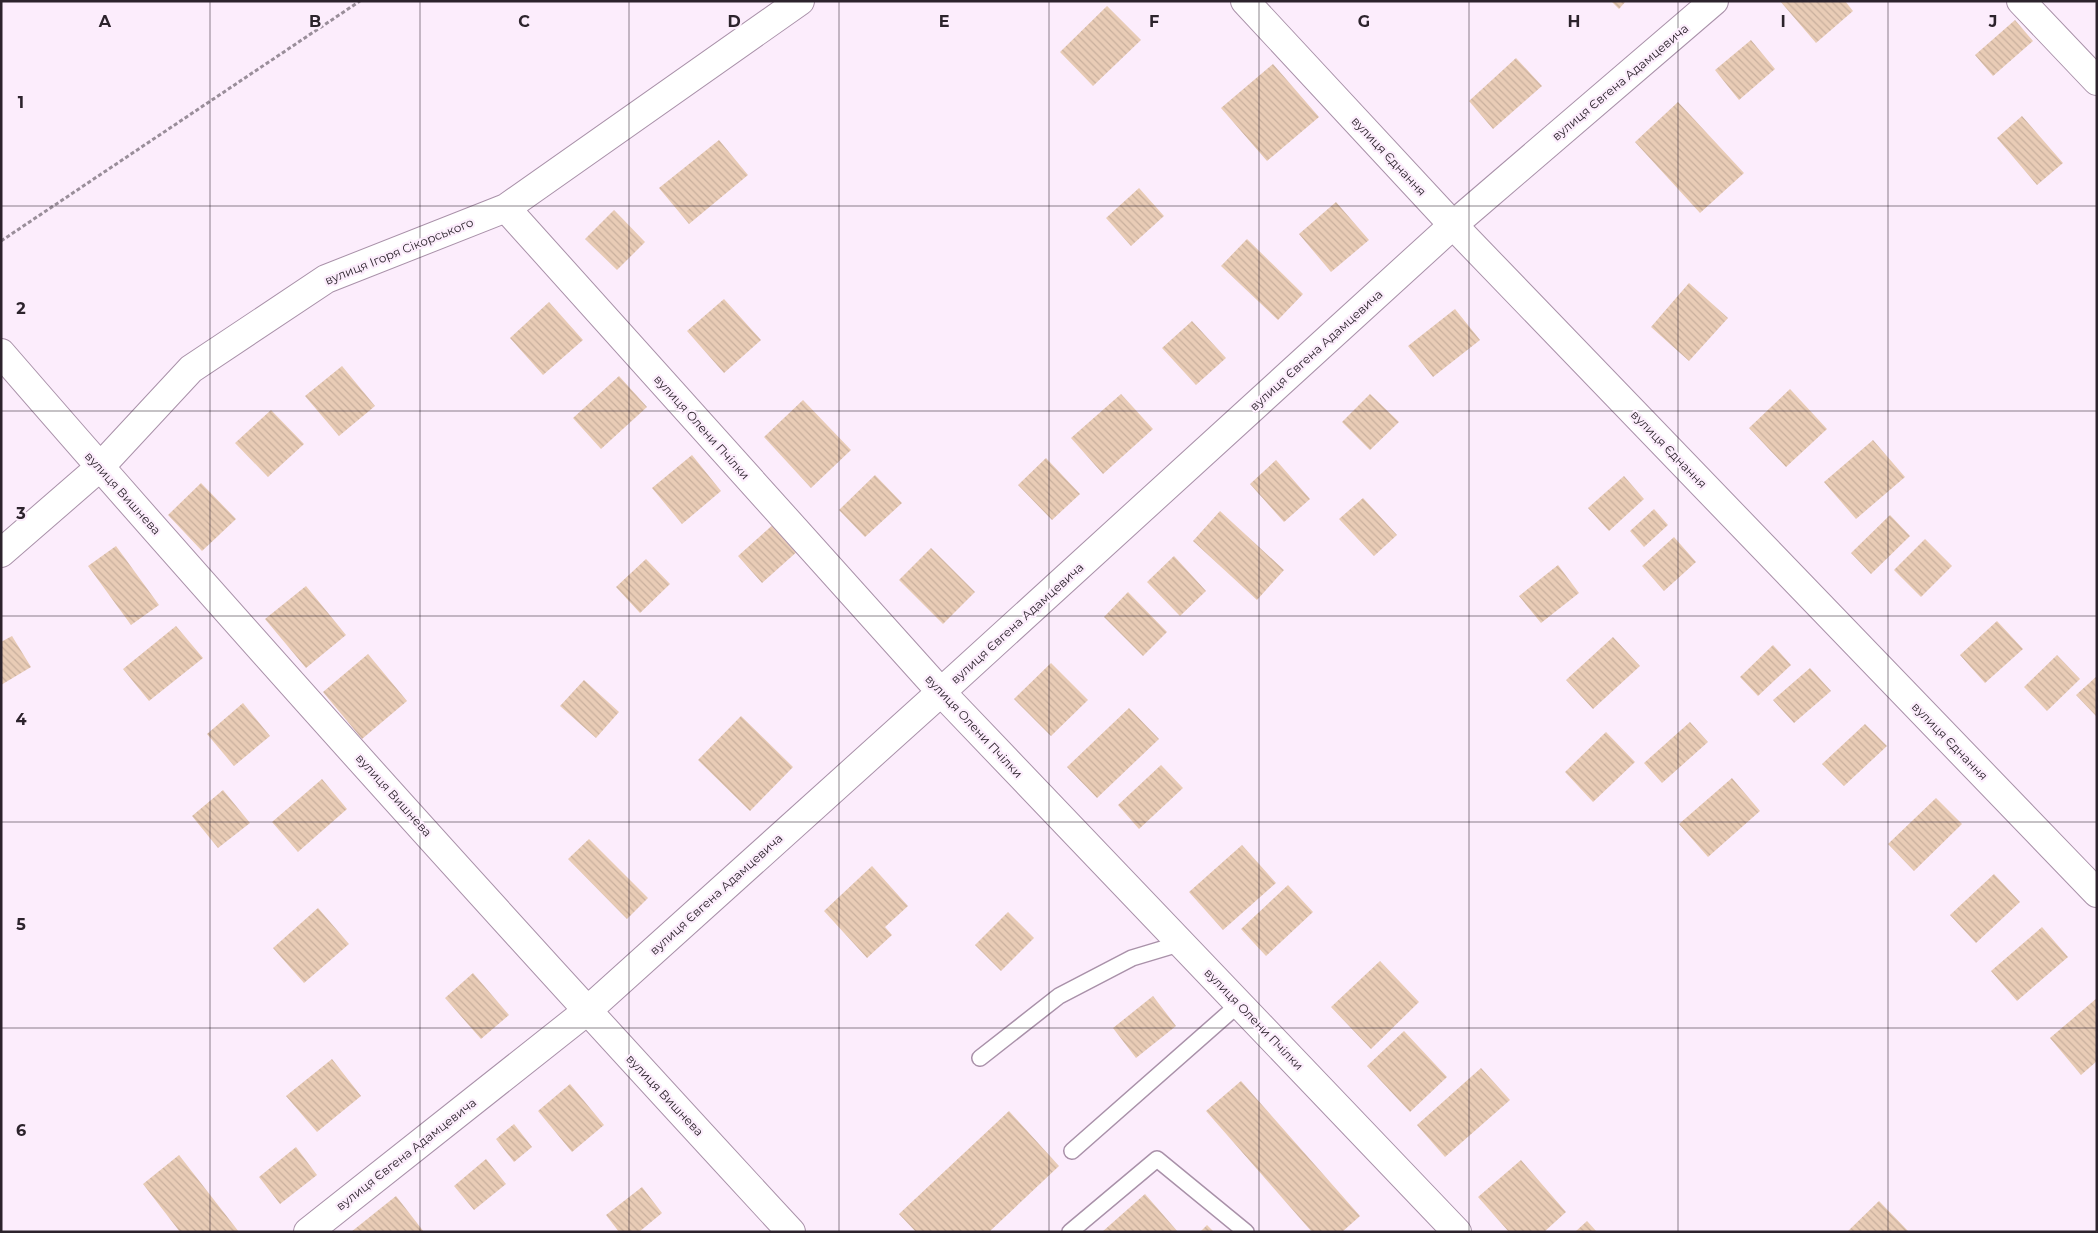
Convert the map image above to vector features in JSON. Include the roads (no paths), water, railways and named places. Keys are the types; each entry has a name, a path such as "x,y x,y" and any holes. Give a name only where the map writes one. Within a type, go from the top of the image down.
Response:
{"street":[{"name":"вулиця Ігоря Сікорського","path":"1,553 100,467 191,369 326,279 506,208 800,1"},
{"name":"вулиця Єднання","path":"1245,1 1452,225 2097,893"},
{"name":"вулиця Євгена Адамцевича","path":"308,1232 587,1011 941,692 1452,225 1714,1"},
{"path":"2021,1 2097,81"},
{"name":"вулиця Олени Пчілки","path":"506,208 941,692 1456,1231"},
{"name":"вулиця Вишнева","path":"1,353 100,467 587,1011 791,1232"}],"lane":[{"path":"980,1058 1059,996 1132,958 1182,943"},
{"path":"1072,1151 1239,1004"},
{"path":"1070,1232 1157,1159 1246,1232"}]}
